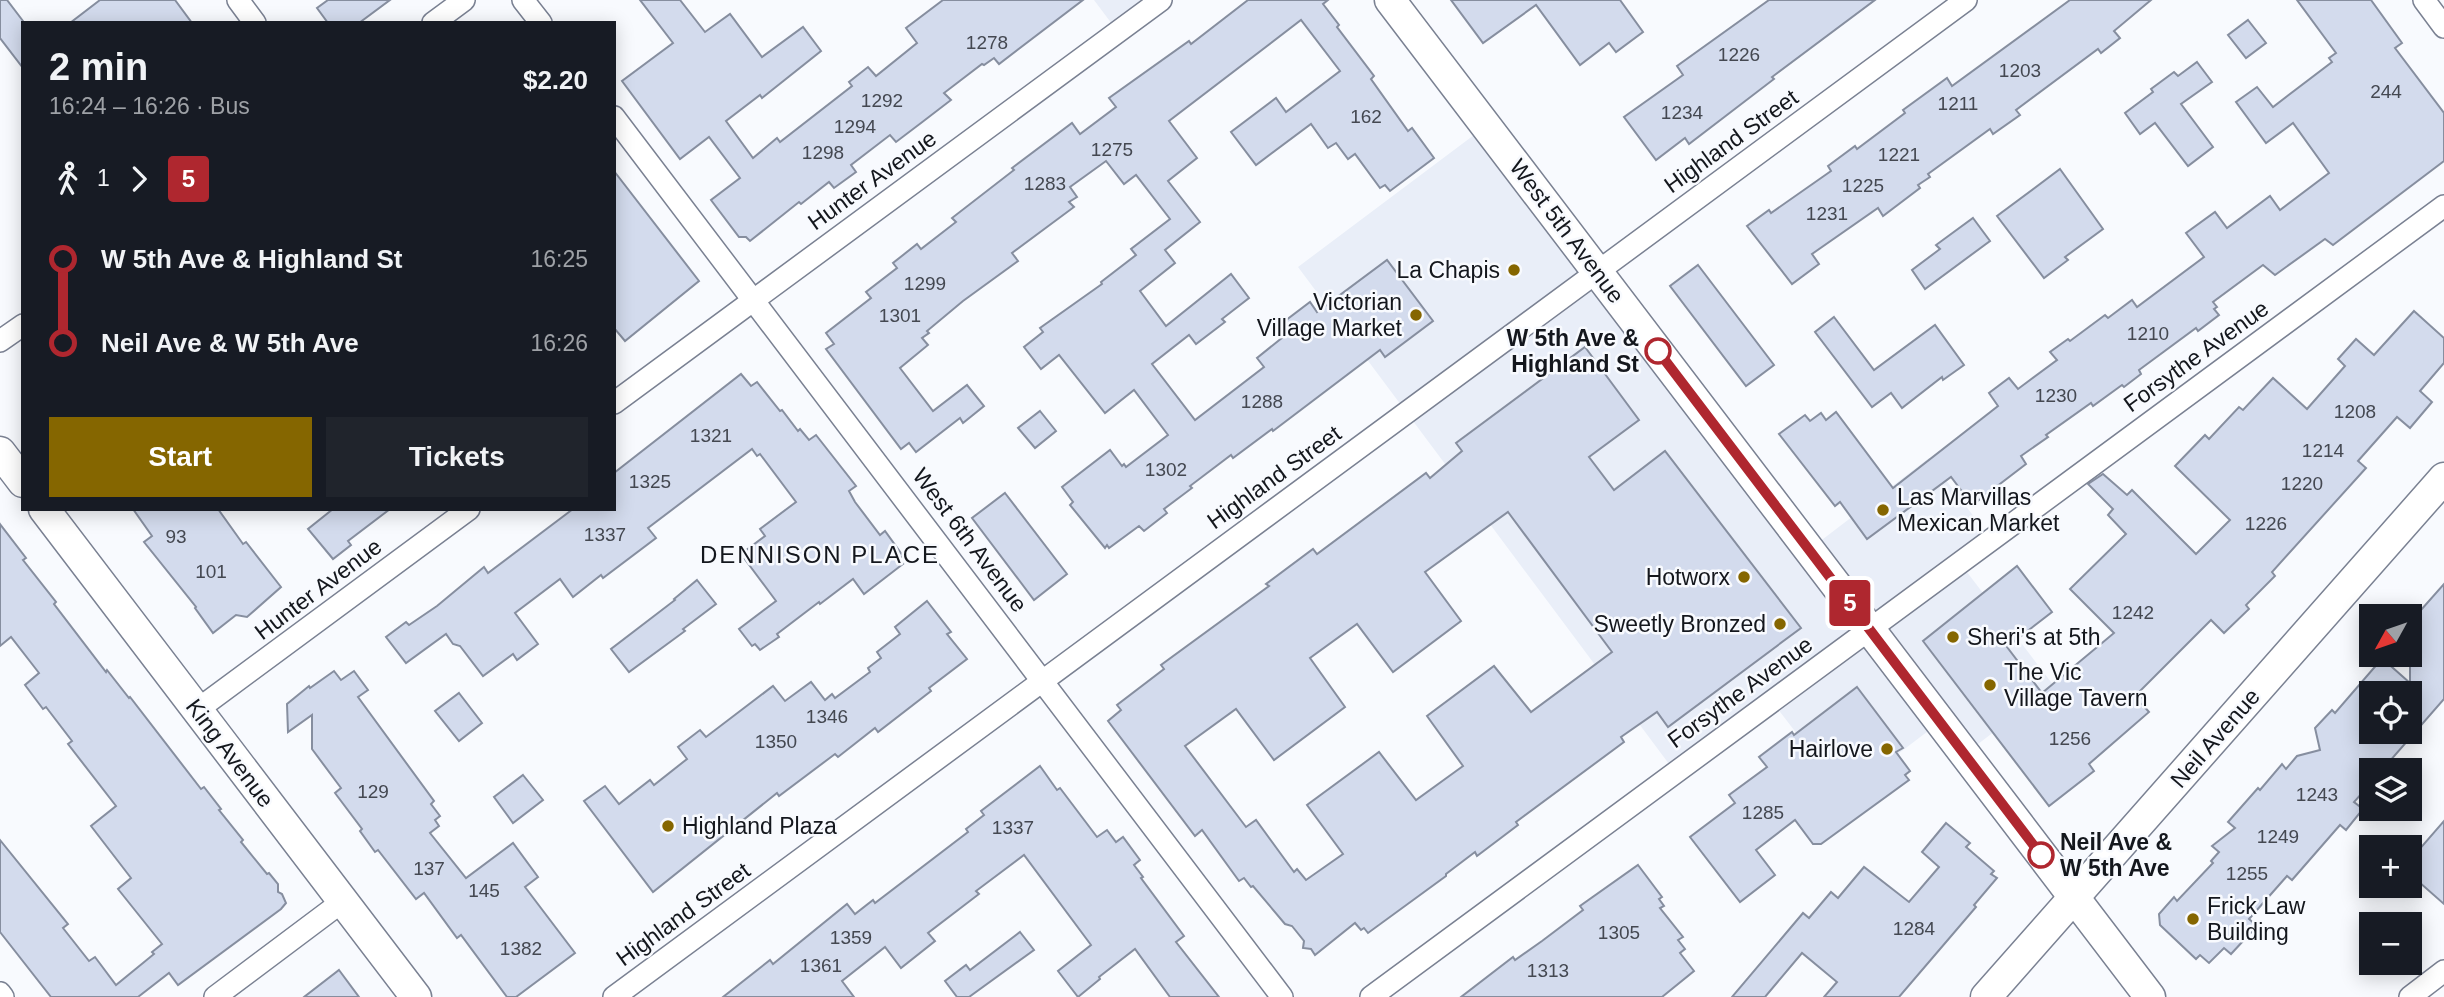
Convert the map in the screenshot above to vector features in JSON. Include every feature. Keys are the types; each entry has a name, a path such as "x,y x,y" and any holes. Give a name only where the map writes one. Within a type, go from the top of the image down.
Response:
{"street":[{"path":"238,0 254,21"},
{"path":"436,21 464,0"},
{"path":"523,0 539,21"},
{"name":"Hunter Avenue","path":"616,402 1161,0"},
{"name":"West 5th Avenue","path":"1390,0 2150,997"},
{"name":"Highland Street","path":"614,997 1966,0"},
{"path":"2424,0 2444,26"},
{"name":"West 6th Avenue","path":"616,120 1282,997"},
{"name":"Forsythe Avenue","path":"1371,997 2444,206"},
{"path":"0,341 21,326"},
{"path":"0,452 21,479"},
{"name":"Neil Avenue","path":"1986,997 2444,478"},
{"name":"King Avenue","path":"46,511 416,997"},
{"name":"Hunter Avenue","path":"197,710 467,511"},
{"path":"215,997 343,901"},
{"path":"2410,997 2444,971"}],"shaded area":[{"path":"1094,0 1161,0 1118,32"},
{"path":"1486,126 1810,549 1929,458 1991,539 1960,563 2054,686 1965,754 1940,722 1844,795 1774,704 1675,772 1298,267"}],"building":[{"path":"0,0 7,0 23,21 21,65 0,38"},
{"path":"100,0 175,0 191,21 73,21"},
{"path":"328,0 390,0 362,21 327,21 317,8"},
{"path":"640,0 680,0 705,32 730,14 762,57 803,27 821,51 762,98 760,95 726,121 753,158 777,138 780,142 852,86 849,82 868,67 876,76 917,43 906,28 943,0 1083,0 999,64 994,58 982,64 944,93 951,100 921,123 896,142 890,135 851,165 856,172 834,188 829,182 750,241 746,237 739,237 711,200 740,178 709,137 680,159 622,81 673,43"},
{"path":"1248,0 1328,0 1323,4 1374,76 1371,79 1408,131 1412,128 1434,158 1390,191 1385,185 1380,188 1355,154 1348,159 1336,143 1328,148 1311,124 1256,165 1231,132 1276,98 1286,112 1340,71 1301,20 1169,121 1197,158 1168,181 1200,222 1165,250 1175,263 1140,291 1166,326 1231,274 1249,298 1222,319 1225,322 1196,344 1189,335 1152,364 1195,420 1264,367 1257,358 1288,333 1281,324 1310,302 1317,312 1387,260 1433,321 1385,357 1380,350 1273,431 1272,429 1233,458 1231,455 1190,486 1192,488 1164,509 1167,513 1144,531 1139,526 1109,548 1107,545 1105,548 1070,505 1073,502 1062,487 1110,450 1122,466 1124,464 1126,467 1168,435 1134,390 1105,413 1059,355 1041,369 1024,347 1043,332 1040,328 1102,284 1101,282 1136,255 1131,249 1170,219 1136,175 1124,184 1106,161 1070,187 1077,197 1069,202 1074,207 1012,253 1018,261 927,331 929,333 922,338 928,345 900,368 933,411 967,385 984,406 963,423 960,418 916,452 909,443 901,449 826,349 834,344 826,333 871,298 866,292 897,268 893,263 917,244 921,249 956,222 952,218 1014,170 1012,168 1072,123 1080,134 1116,107 1109,98 1189,41 1191,44"},
{"path":"1451,0 1620,0 1643,32 1616,52 1609,43 1580,65 1536,5 1483,43"},
{"path":"1769,0 1875,0 1772,77 1774,79 1689,144 1685,138 1656,160 1624,117 1683,75 1677,66"},
{"path":"2070,0 2151,0 2114,31 2120,38 2101,53 2098,49 2016,110 2020,115 1993,134 1990,129 1928,174 1930,177 1918,185 1920,188 1883,216 1878,208 1812,254 1819,264 1792,284 1747,226 1769,210 1771,213 1831,171 1828,166 1855,146 1857,149 1905,113 1903,110 1947,78 1952,86"},
{"path":"2297,0 2371,0 2402,43 2395,48 2444,113 2444,161 2333,245 2325,239 2275,275 2263,265 2213,302 2219,315 2198,331 2196,328 2139,370 2141,374 2124,387 2122,385 2093,406 2091,403 2046,435 2048,437 2021,456 2026,464 1975,503 1951,477 1867,539 1840,502 1835,506 1779,434 1805,415 1810,421 1821,413 1826,420 1836,412 1893,488 1998,406 1989,393 2009,378 2018,389 2057,360 2050,352 2068,339 2070,341 2105,315 2108,318 2132,300 2137,307 2204,257 2186,233 2215,212 2227,228 2270,196 2280,210 2329,173 2293,123 2266,143 2236,102 2257,87 2273,107 2332,62 2329,58 2336,53"},
{"path":"2248,20 2266,43 2246,58 2228,35"},
{"path":"2197,62 2212,82 2181,104 2213,147 2188,166 2155,123 2140,134 2125,113 2174,72 2178,76"},
{"path":"2060,169 2103,229 2065,257 2068,260 2044,278 1997,216"},
{"path":"616,174 699,281 625,341 616,330"},
{"path":"1973,218 1990,241 1925,289 1912,270 1940,249 1936,245"},
{"path":"1698,265 1774,365 1746,386 1670,286"},
{"path":"2414,311 2444,338 2444,363 2420,391 2432,402 2410,428 2397,417 2358,461 2366,468 2272,572 2275,576 2246,605 2249,609 2224,633 2211,620 2138,693 2149,712 2089,764 2094,771 2049,806 1923,641 2017,566 2052,612 2007,647 2042,693 2114,633 2070,589 2126,534 2108,515 2113,509 2088,484 2103,474 2127,495 2132,490 2196,554 2230,520 2175,466 2205,435 2209,439 2239,407 2243,410 2273,378 2307,409 2345,366 2338,359 2356,339 2374,355"},
{"path":"1834,317 1874,370 1935,325 1964,365 1943,380 1942,377 1902,408 1891,393 1872,407 1815,332"},
{"path":"1585,347 1639,420 1589,457 1614,490 1665,451 1801,628 1668,727 1657,712 1621,737 1624,742 1516,822 1518,825 1477,856 1475,852 1368,933 1355,923 1315,955 1311,949 1303,948 1304,941 1292,926 1285,924 1253,886 1244,878 1239,881 1202,830 1195,836 1108,721 1121,710 1117,705 1164,669 1161,665 1269,586 1266,584 1313,549 1317,554 1426,473 1430,478 1462,451 1456,443","holes":["1508,512 1612,652 1531,712 1494,666 1427,716 1463,766 1416,800 1379,752 1307,805 1343,854 1306,880 1297,869 1294,872 1256,820 1246,827 1185,746 1236,709 1274,760 1345,707 1310,658 1357,624 1393,672 1461,621 1425,572"]},
{"path":"741,374 751,386 757,382 780,411 782,410 798,431 800,429 809,440 816,435 856,486 849,491 855,502 880,535 885,531 903,556 898,559 903,564 864,594 853,579 777,634 779,637 760,650 755,644 752,646 739,629 776,601 741,554 765,536 760,529 796,502 760,454 757,456 752,449 648,528 656,538 603,578 601,575 573,597 560,579 515,613 538,644 517,660 513,654 483,676 460,646 453,644 446,634 406,663 386,637 406,622 409,625 437,606 484,567 488,573 570,511 616,511 616,471"},
{"path":"1040,411 1056,431 1035,448 1018,428"},
{"path":"1005,493 1067,574 1034,600 972,518"},
{"path":"134,511 219,511 243,544 246,542 281,587 247,617 236,615 213,633 196,607 144,542 152,536"},
{"path":"330,511 387,511 348,541 351,545 333,559 308,529"},
{"path":"0,524 26,558 23,560 56,602 54,604 201,789 204,787 243,840 241,842 278,884 278,892 286,903 178,985 169,973 138,997 51,997 0,932 0,840 68,924 63,928 89,961 95,957 116,985 154,954 152,952 162,944 118,889 131,878 91,826 116,806 68,744 72,741 25,685 39,673 11,637 0,646"},
{"path":"697,580 716,604 683,629 685,631 629,672 611,649"},
{"path":"2444,584 2444,699 2422,724 2422,681 2410,681 2410,667 2422,667 2422,609"},
{"path":"927,601 951,632 947,634 967,659 878,732 875,728 838,757 835,754 779,796 777,793 653,892 584,801 605,786 619,804 650,780 654,785 687,759 678,747 700,730 706,737 773,686 785,701 811,682 825,700 832,694 835,698 870,672 868,668 881,658 877,652 900,634 895,627"},
{"path":"2375,667 2392,667 2408,681 2363,681"},
{"path":"334,671 341,680 354,671 368,690 358,697 434,801 431,804 440,816 435,820 439,826 430,833 466,878 513,843 538,877 525,887 575,953 516,997 507,997 461,935 457,938 424,893 416,899 378,850 375,852 360,831 362,829 335,793 341,788 312,749 312,715 288,732 287,704"},
{"path":"2359,685 2359,744 2405,744 2392,758 2359,758 2359,796 2354,802 2359,806 2359,814 2346,830 2340,825 2292,880 2287,876 2249,919 2257,926 2231,954 2224,948 2209,963 2200,955 2196,959 2160,925 2159,914 2174,897 2177,901 2213,863 2211,861 2219,852 2212,846 2235,828 2228,822 2258,788 2260,790 2282,764 2286,769 2297,756 2320,750 2315,728 2332,710 2335,713"},
{"path":"1857,687 1903,748 1896,752 1910,771 1905,775 1909,780 1821,844 1813,844 1795,820 1756,850 1775,875 1740,902 1690,837 1735,803 1729,795 1767,767 1759,757 1792,732 1794,735"},
{"path":"459,693 482,723 459,741 435,711"},
{"path":"1040,766 1097,837 1107,830 1116,842 1123,837 1140,860 1134,865 1143,877 1141,878 1184,936 1176,942 1219,997 1170,997 1135,949 1078,997 1058,971 1091,945 1024,855 976,891 979,894 928,933 935,941 901,968 885,947 842,981 854,997 723,997 770,960 773,964 847,904 855,914 873,900 875,903 968,832 966,829 984,815 981,811"},
{"path":"523,775 543,800 513,823 494,797"},
{"path":"2444,821 2444,904 2422,885 2422,846"},
{"path":"1946,823 1970,843 1966,847 1994,871 1991,874 1997,878 1974,905 1976,907 1899,997 1824,997 1837,982 1802,953 1765,997 1732,997 1803,913 1809,918 1831,892 1838,898 1864,867 1909,902 1939,867 1922,852"},
{"path":"1638,865 1662,897 1659,899 1664,906 1660,908 1683,937 1678,940 1685,949 1680,953 1694,971 1662,997 1461,997 1513,957 1515,960 1542,941 1583,910 1580,906"},
{"path":"1020,932 1034,950 969,997 957,997 945,981 966,965 970,970"},
{"path":"339,970 359,997 304,997"}],"bus line":[{"name":"5","path":"1658,351 2041,855"}],"place":[{"name":"La Chapis","path":"1514,270"},
{"name":"Victorian Village Market","path":"1416,315"},
{"name":"W 5th Ave & Highland St","path":"1658,351"},
{"name":"Las Marvillas Mexican Market","path":"1883,510"},
{"name":"Hotworx","path":"1744,577"},
{"name":"Sweetly Bronzed","path":"1780,624"},
{"name":"Sheri's at 5th","path":"1953,637"},
{"name":"The Vic Village Tavern","path":"1990,685"},
{"name":"Hairlove","path":"1887,749"},
{"name":"Highland Plaza","path":"668,826"},
{"name":"Neil Ave & W 5th Ave","path":"2041,855"},
{"name":"Frick Law Building","path":"2193,919"}],"district":[{"name":"DENNISON PLACE","path":"820,555"}]}
